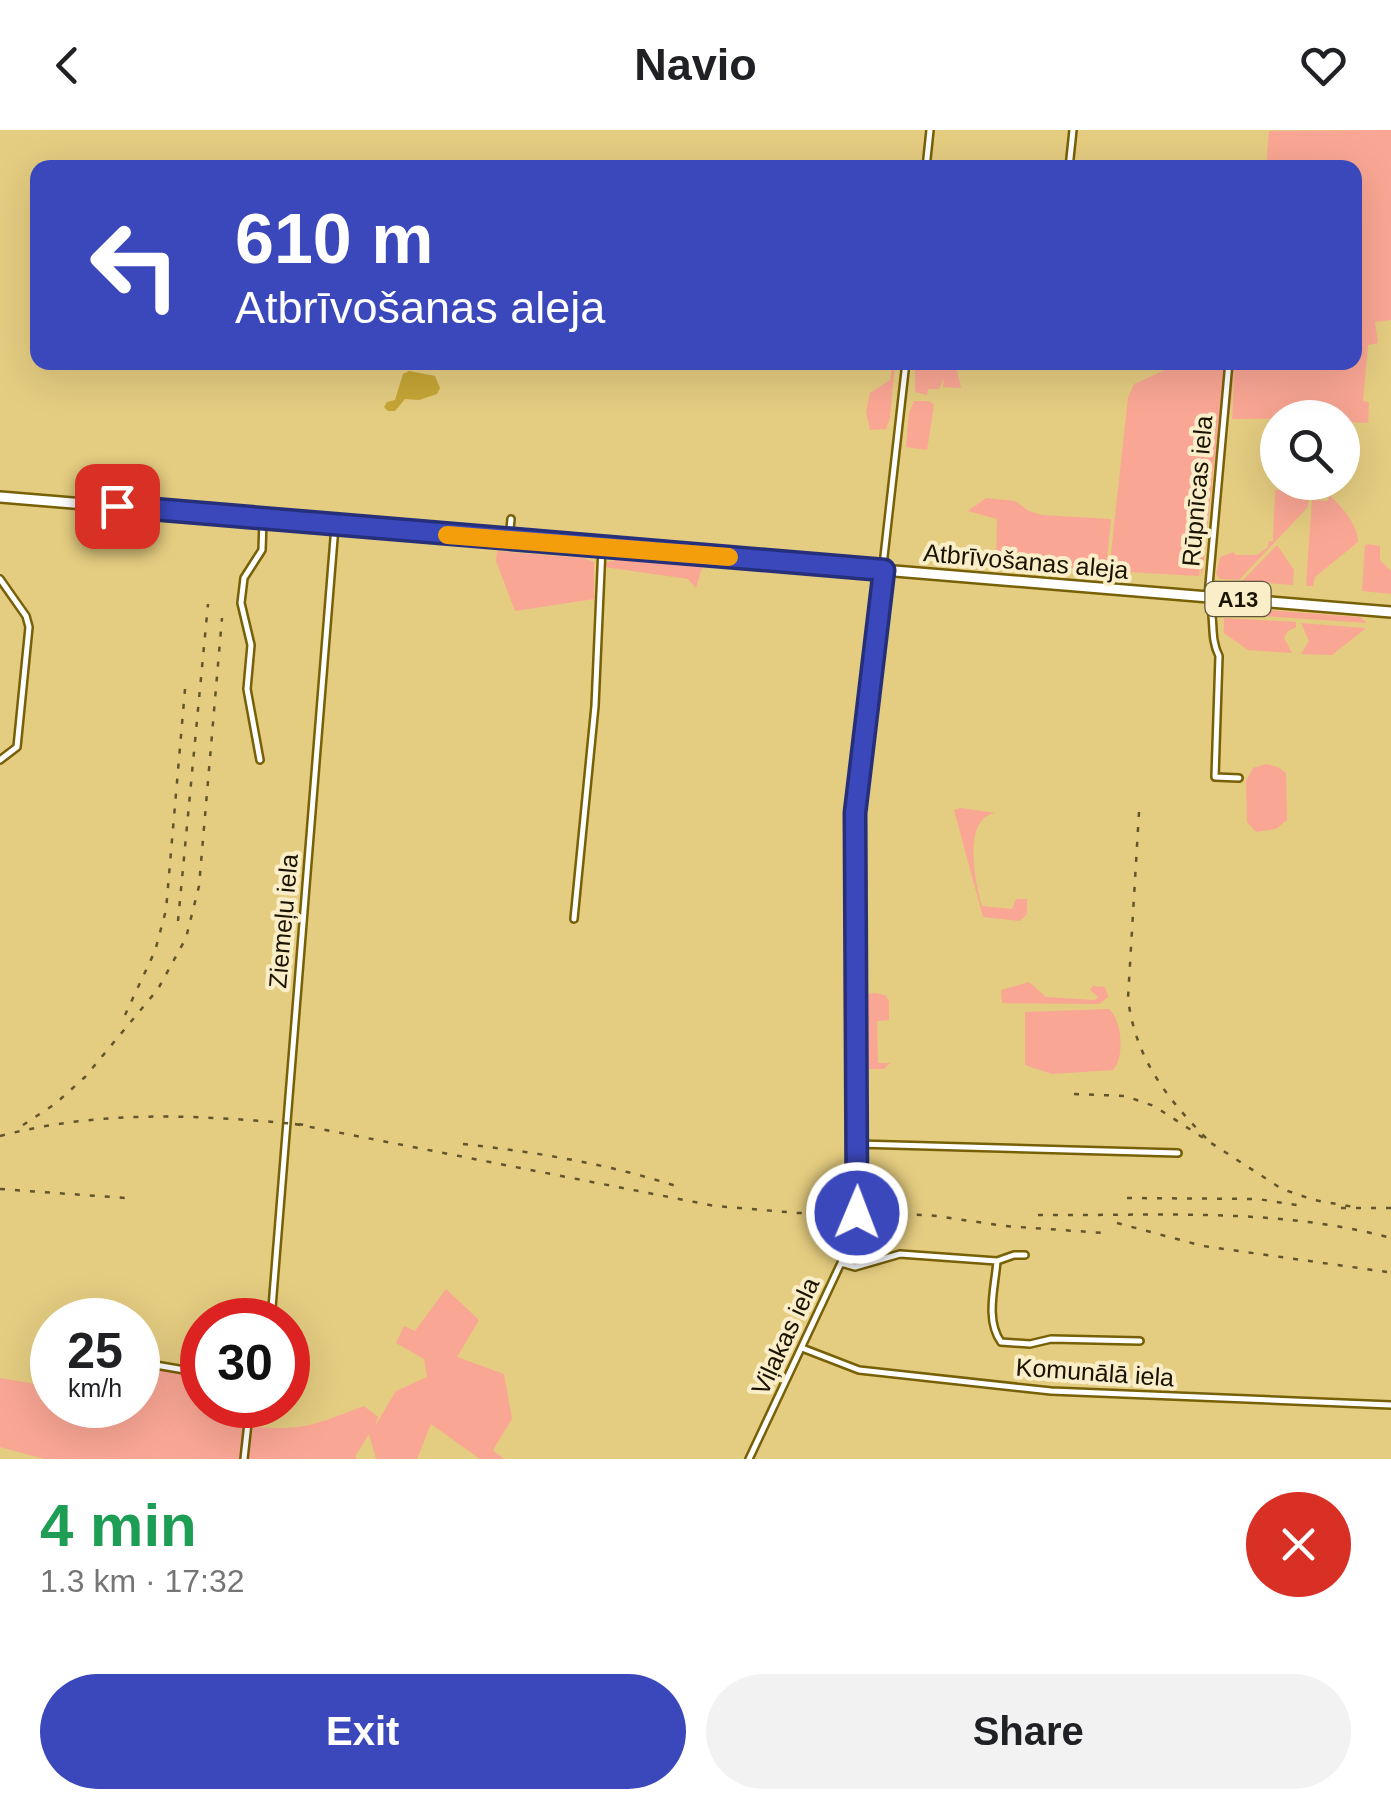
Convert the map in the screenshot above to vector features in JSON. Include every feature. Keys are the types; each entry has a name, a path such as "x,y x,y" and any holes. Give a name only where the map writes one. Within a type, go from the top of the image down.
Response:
{"main road":[{"name":"Atbrīvošanas aleja","path":"0,497 1391,612"}],"street":[{"path":"927,160 930,130"},
{"path":"1069,160 1073,130"},
{"name":"Viļakas iela","path":"749,1459 841,1263 857,1213 855,813 905,370"},
{"name":"Rūpnīcas iela","path":"1228,370 1208,596 1214,644 1220,656 1216,776 1239,778"},
{"path":"260,760 248,690 251,644 241,603 244,578 262,550 263,519"},
{"path":"509,540 511,519"},
{"name":"Ziemeļu iela","path":"273,1298 335,526"},
{"path":"574,919 594,706 602,547"},
{"path":"0,579 26,616 28,627 17,747 0,760"},
{"path":"858,1144 1178,1153"},
{"path":"841,1263 855,1268 900,1254 996,1261 1025,1255"},
{"path":"996,1261 992,1320 994,1333 1001,1342 1010,1345 1051,1339 1140,1341"},
{"name":"Komunālā iela","path":"802,1348 859,1370 1046,1390 1391,1405"},
{"path":"244,1459 247,1428"}],"shaded area":[{"path":"1391,130 1391,320 1375,322 1378,343 1368,345 1363,401 1369,402 1368,423 1360,423 1360,400 1260,400 1260,419 1232,419 1235,370 1362,370 1362,160 1267,160 1269,131"},
{"path":"894,370 886,429 870,430 866,412 870,393 890,380"},
{"path":"915,370 957,370 961,388 943,387 944,378 939,389 928,389 927,395 915,392"},
{"path":"1165,370 1224,370 1202,576 1200,565 1199,576 1109,571 1128,398 1134,384"},
{"path":"1232,370 1235,370 1230,412"},
{"path":"409,371 435,376 440,388 437,394 419,400 405,399 395,411 388,411 384,407 395,400 403,374"},
{"path":"914,401 934,405 927,450 906,447"},
{"path":"986,498 1015,501 1042,515 1111,519 1106,571 996,562 997,519 968,511"},
{"path":"1275,500 1309,500 1307,508 1239,580 1220,579 1216,574 1220,557 1234,552 1257,555 1273,541"},
{"path":"1312,500 1334,500 1352,522 1358,542 1315,577 1313,586 1306,586"},
{"path":"1368,544 1380,546 1380,560 1391,571 1391,594 1362,591"},
{"path":"1277,545 1294,570 1293,585 1242,581"},
{"path":"497,551 594,562 594,599 515,611 496,561"},
{"path":"616,560 702,567 696,588 688,579 604,567 604,563"},
{"path":"1227,607 1360,617 1367,623 1219,613"},
{"path":"1224,618 1296,622 1284,638 1292,653 1248,650 1224,633"},
{"path":"1301,623 1365,629 1332,655 1301,654 1309,641"},
{"path":"1266,764 1286,773 1287,820 1276,829 1256,832 1247,822 1246,781 1253,768"},
{"path":"954,810 995,813 978,827 975,839 974,868 979,896 982,906 1012,909 1016,899 1027,899 1027,914 1020,921 983,917"},
{"path":"1029,982 1046,997 1095,1000 1098,997 1090,990 1093,986 1105,987 1108,997 1099,1004 1002,1003 1001,990"},
{"path":"867,994 885,995 889,1001 889,1020 877,1021 878,1063 890,1063 884,1069 868,1069"},
{"path":"1109,1009 1117,1021 1120,1039 1113,1070 1052,1074 1025,1065 1025,1012"},
{"path":"446,1289 479,1320 457,1357 504,1374 512,1419 493,1450 504,1459 480,1459 431,1424 417,1459 376,1459 369,1434 357,1459 44,1459 0,1447 0,1378 30,1383 30,1428 160,1428 160,1369 180,1373 180,1428 310,1428 310,1425 364,1406 378,1417 375,1426 396,1391 427,1377 424,1359 396,1343 404,1326 415,1331"}],"railway":[{"path":"178,921 208,604"},
{"path":"23,1125 85,1077 158,989 186,938 199,886 222,618"},
{"path":"125,1015 155,951 166,910 185,689"},
{"path":"1139,812 1128,998 1132,1020 1155,1076 1209,1141"},
{"path":"1074,1094 1125,1096 1154,1106 1282,1189 1354,1207"},
{"path":"0,1136 114,1118 228,1119 306,1125"},
{"path":"295,1124 715,1206 798,1213 929,1215 1005,1226 1104,1233"},
{"path":"463,1144 572,1160 679,1187"},
{"path":"0,1189 126,1198"},
{"path":"1127,1198 1258,1199 1303,1206"},
{"path":"1341,1208 1391,1208"},
{"path":"1038,1215 1260,1217 1348,1228 1391,1238"},
{"path":"1117,1223 1203,1246 1387,1272"}],"slow traffic":[{"path":"447,535 729,557"}],"route":[{"path":"117,506 884,570 855,813 857,1213"}]}
